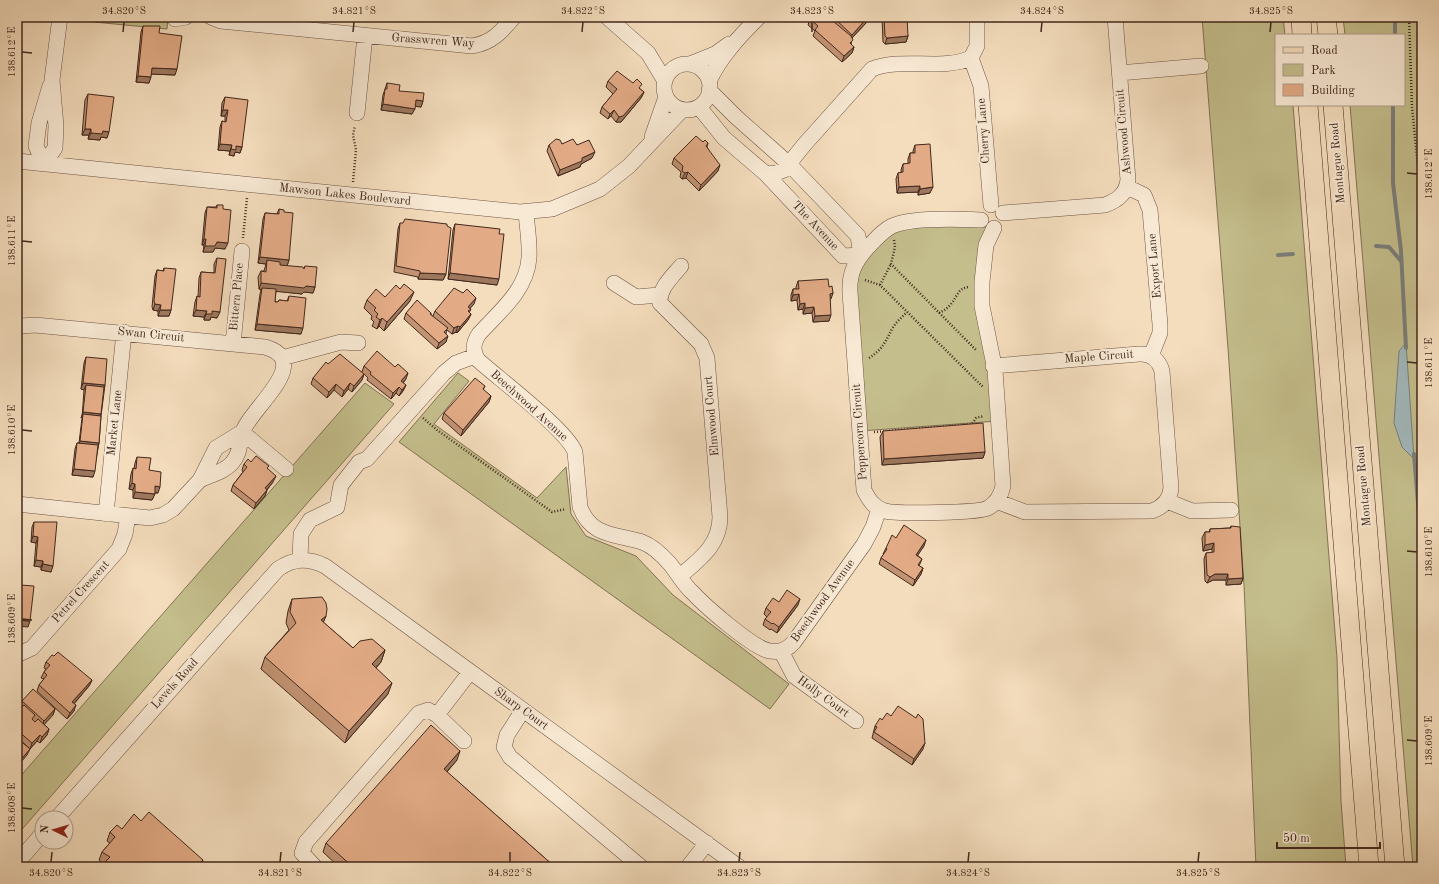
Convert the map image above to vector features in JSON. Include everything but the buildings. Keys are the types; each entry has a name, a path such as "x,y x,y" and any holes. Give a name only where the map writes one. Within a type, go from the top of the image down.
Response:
{"main road":[{"path":"1301,17 1302,34"},
{"path":"1326,17 1328,34"},
{"name":"Montague Road","path":"1308,106 1369,867"},
{"name":"Montague Road","path":"1333,106 1395,867"}],"street":[{"path":"44,164 55,148 56,126 52,80 60,17"},
{"name":"Grasswren Way","path":"211,17 221,21 306,24 364,36 472,46 486,43 497,36 514,17"},
{"path":"607,17 648,53 665,81 666,97 673,106 682,110 699,107 705,102 715,70 735,41 758,17"},
{"path":"766,174 784,170 804,145 872,69 885,65 954,62 972,58 978,46 977,17"},
{"name":"Ashwood Circuit","path":"997,209 1105,205 1115,201 1122,195 1127,187 1128,180 1115,17"},
{"path":"357,113 364,36"},
{"path":"665,81 669,73 715,54 735,41"},
{"path":"648,53 684,66 704,71 709,86"},
{"name":"Cherry Lane","path":"972,58 981,86 997,209"},
{"path":"1119,73 1201,66"},
{"name":"The Avenue","path":"699,107 724,138 766,174 843,256 861,256 858,236 789,164 736,116 709,86"},
{"name":"Mawson Lakes Boulevard","path":"650,142 666,97"},
{"name":"Mawson Lakes Boulevard","path":"17,161 351,196 526,212 552,209 600,189 629,166 650,142 682,110"},
{"name":"Export Lane","path":"1127,187 1144,195 1150,210 1160,324 1160,334 1151,356"},
{"path":"880,508 894,512 978,511 988,508 996,501 1003,486 993,366 984,322 981,293 986,245 994,228 1002,223 997,209 981,212 981,220 986,227 994,228"},
{"path":"300,560 302,534 310,520 337,507 341,485 359,462 367,459 444,373 456,362 475,356 474,346 479,334 517,292 525,276 529,256 526,212"},
{"name":"Peppercorn Circuit","path":"880,508 870,501 864,490 854,359 850,279 854,265 881,232 905,222 981,220"},
{"name":"Bittern Place","path":"233,344 242,251"},
{"path":"614,283 636,297 659,295 662,289 681,266"},
{"name":"Elmwood Court","path":"659,295 660,303 663,307 701,344 707,358 720,518 716,539 700,560 680,576"},
{"name":"Swan Circuit","path":"17,328 21,326 35,325 265,346 273,349 282,358"},
{"name":"Market Lane","path":"106,514 124,332"},
{"path":"200,480 221,471 232,462 239,453 242,432 254,411 283,376 284,370 282,358 336,343 348,341 358,343"},
{"name":"Maple Circuit","path":"993,366 1139,354 1151,356 1158,361 1162,371 1171,488 1167,501"},
{"name":"Beechwood Avenue","path":"475,356 559,431 572,445 574,452 578,502 582,515 588,523 605,533 643,543 654,549 680,576 693,593 733,627 763,649 772,652 780,651 794,642 864,544 873,527 880,508"},
{"path":"17,504 150,518 168,513 200,480 216,448 242,432"},
{"path":"242,432 286,469"},
{"path":"996,501 1025,512 1152,511 1162,506 1167,501 1192,512 1231,510"},
{"name":"Petrel Crescent","path":"17,655 32,648 119,549 125,534 128,516"},
{"name":"Sharp Court","path":"300,560 314,561 325,566 739,867"},
{"name":"Levels Road","path":"64,810 278,569 300,560"},
{"name":"Holly Court","path":"780,651 794,676 856,721"},
{"path":"437,715 470,672"},
{"path":"314,867 302,853 306,842 419,713 428,710 437,715 464,741"},
{"path":"523,710 507,735 504,747 510,757 642,867"},
{"path":"17,863 34,843"},
{"path":"688,867 707,843"}],"path":[{"path":"1409,17 1412,107 1422,207"},
{"path":"351,196 356,150 353,135 357,113"},
{"path":"242,251 248,185"},
{"path":"880,285 891,264 895,247 889,228"},
{"path":"891,264 978,353"},
{"path":"850,279 864,280 880,285 985,390 985,384"},
{"path":"939,313 952,304 958,292 964,288 974,287"},
{"path":"854,359 868,358 876,354 890,337 892,330 907,312"},
{"path":"870,435 875,430 972,424 976,418 988,415 992,425 999,431"},
{"path":"421,416 437,430 552,512 570,508"}],"green space":[{"path":"73,17 168,17 167,29 73,20"},
{"path":"1202,17 1283,17 1285,34 1275,34 1275,106 1293,106 1337,658 1341,801 1346,867 1256,867 1244,585 1228,348"},
{"path":"1343,17 1422,17 1422,867 1413,867 1350,106 1405,106 1405,34 1345,34"},
{"path":"982,224 990,228 985,258 998,421 860,431 850,279 889,228"},
{"path":"458,373 469,381 434,424 537,498 566,467 571,514 586,536 636,556 673,595 789,684 770,709 399,442"},
{"path":"365,383 394,404 39,810 34,810 34,816 17,835 17,780"}],"water":[{"path":"1406,343 1414,459 1402,447 1394,423 1399,351"}],"waterway":[{"path":"1395,17 1395,34"},
{"path":"1393,106 1393,183 1401,251 1406,348"},
{"path":"1376,246 1389,247 1401,261"},
{"path":"1278,255 1293,254"},
{"path":"1414,454 1420,527 1422,532"}]}
